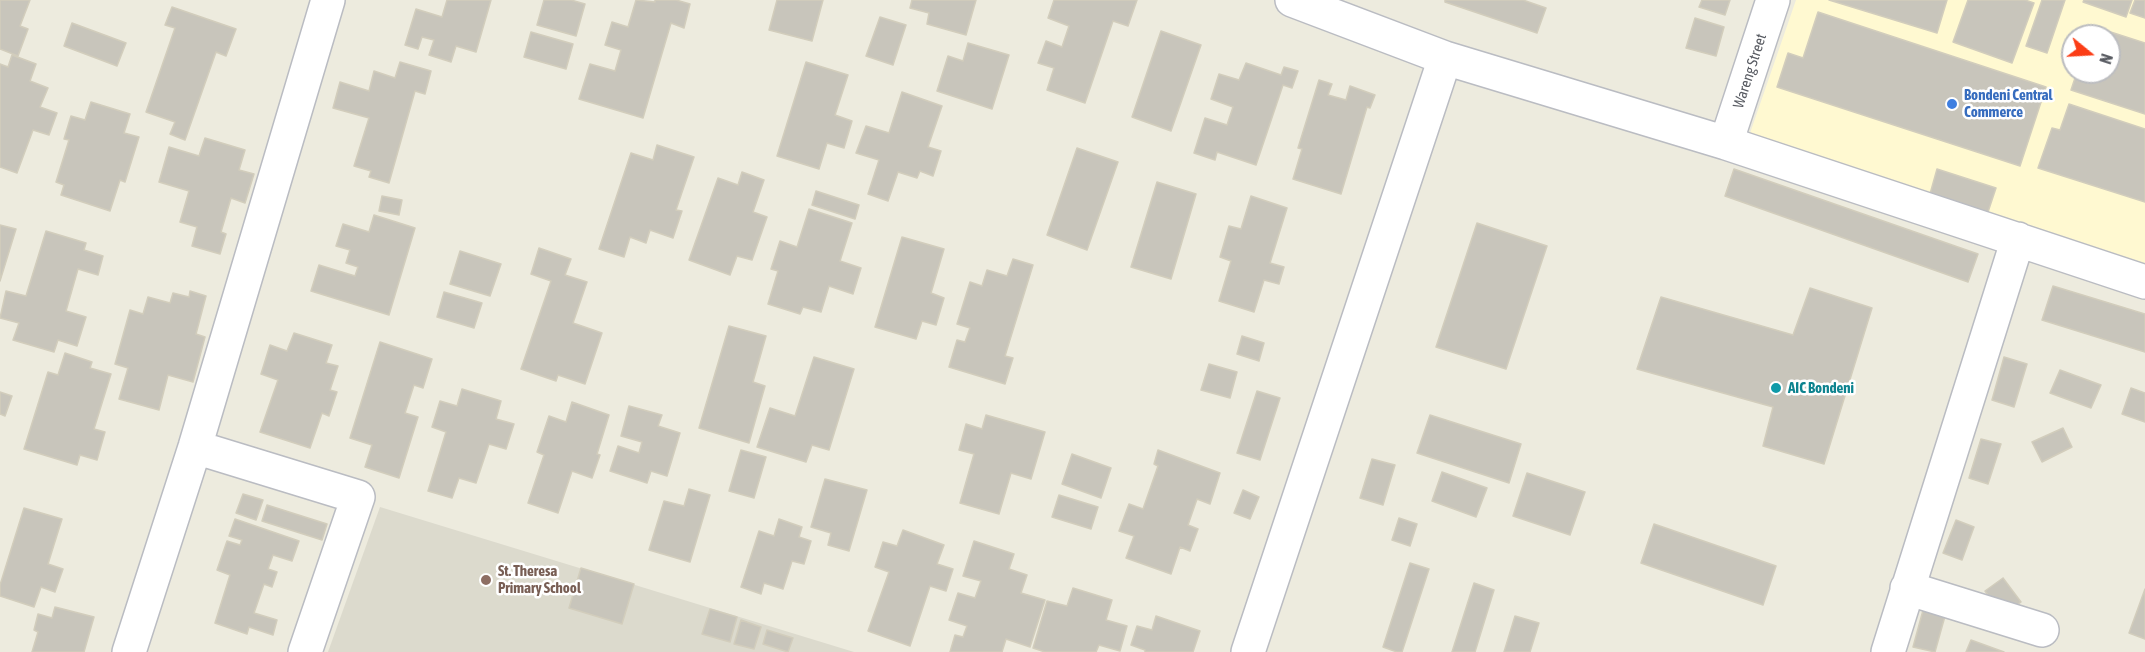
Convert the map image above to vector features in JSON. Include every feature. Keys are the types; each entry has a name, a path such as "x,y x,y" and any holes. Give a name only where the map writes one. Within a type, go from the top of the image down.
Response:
{"street":[{"path":"129,652 195,447 328,0"},
{"path":"1292,0 1445,58 1726,142 2145,282"},
{"name":"Wareng Street","path":"1726,142 1773,0"},
{"path":"1248,652 1445,58"},
{"path":"1888,652 2018,239"},
{"path":"195,447 358,497 305,652"},
{"path":"1907,588 2042,630"}],"shaded area":[{"name":"Bondeni Central Commerce","path":"1796,0 2145,0 2145,272 1749,136"},
{"name":"St. Theresa Primary School","path":"380,507 854,652 328,652"}],"building":[{"path":"0,0 30,0 20,26 28,29 18,56 0,49"},
{"path":"447,0 491,0 476,52 456,46 451,62 429,55 434,40 422,37 418,49 405,45 416,9 442,17"},
{"path":"544,0 571,0 585,4 576,36 537,25"},
{"path":"636,0 655,2 655,0 676,0 690,4 684,28 671,23 643,118 579,99 590,64 615,71 621,50 605,45 612,22 628,27"},
{"path":"777,0 823,0 812,41 769,30"},
{"path":"912,0 976,0 966,35 927,24 929,13 910,8"},
{"path":"1054,0 1137,0 1128,26 1113,21 1085,103 1047,90 1054,68 1038,63 1046,41 1062,47 1069,26 1048,18"},
{"path":"1445,0 1523,0 1546,8 1537,33 1445,2"},
{"path":"1702,0 1730,0 1725,15 1699,7"},
{"path":"1829,0 1947,0 1937,33"},
{"path":"1968,0 2025,0 2034,3 2012,63 1953,42"},
{"path":"2042,0 2065,0 2047,53 2026,46"},
{"path":"2084,0 2132,0 2126,17 2083,2"},
{"path":"2135,0 2145,0 2145,18 2130,13"},
{"path":"172,7 236,29 226,56 216,52 185,140 170,134 175,122 146,112 175,28 165,25"},
{"path":"1818,12 2046,87 2020,166 1777,87 1788,53 1803,58"},
{"path":"880,17 906,25 893,65 866,56"},
{"path":"1695,18 1724,27 1716,56 1686,48"},
{"path":"72,23 126,43 117,66 64,46"},
{"path":"1161,31 1201,45 1171,131 1132,117"},
{"path":"531,32 573,44 566,69 524,57"},
{"path":"2121,35 2145,43 2145,114 2071,90 2073,84 2121,84"},
{"path":"968,43 1009,55 992,109 937,91 948,56 963,61"},
{"path":"12,55 36,64 30,81 48,88 40,107 57,113 49,135 33,130 17,173 0,167 0,64 8,67"},
{"path":"400,62 431,71 425,94 415,91 389,183 369,177 371,171 354,166 369,118 333,108 340,82 369,91 374,71 395,78"},
{"path":"806,62 848,75 835,115 852,121 844,148 827,143 819,169 777,156"},
{"path":"1246,63 1281,75 1284,67 1298,71 1292,88 1283,85 1256,165 1217,152 1215,160 1194,153 1205,118 1227,125 1233,107 1211,99 1219,74 1239,80"},
{"path":"1319,80 1332,84 1328,95 1346,100 1350,86 1375,95 1370,108 1367,107 1341,194 1293,179 1302,149 1298,148"},
{"path":"902,92 942,106 928,147 941,151 933,176 920,171 917,178 898,172 888,201 868,194 879,160 856,153 866,126 889,133"},
{"path":"91,102 130,114 124,133 139,137 125,182 120,180 110,211 61,195 64,185 56,182 69,140 64,139 71,116 85,120"},
{"path":"2069,104 2145,129 2145,202 2038,168 2052,128 2060,130"},
{"path":"205,138 245,150 239,170 254,174 245,203 231,198 221,232 226,234 220,254 192,246 197,227 180,222 189,191 159,182 169,147 199,156"},
{"path":"657,145 694,157 676,210 682,211 673,238 650,230 646,243 630,237 624,257 599,249 631,153 653,160"},
{"path":"1077,148 1118,162 1087,250 1047,235"},
{"path":"1734,169 1978,254 1968,282 1725,196"},
{"path":"1937,169 1996,188 1988,212 1930,194"},
{"path":"742,172 764,180 753,212 767,217 752,260 737,256 730,275 689,260 718,178 738,185"},
{"path":"1157,182 1196,194 1171,279 1131,267"},
{"path":"816,191 859,205 855,219 812,205"},
{"path":"382,196 402,200 399,215 379,211"},
{"path":"1251,196 1287,208 1270,263 1284,267 1279,284 1264,280 1254,312 1219,301 1231,261 1220,257 1229,226 1241,229"},
{"path":"809,209 852,223 840,261 861,268 853,294 829,286 821,312 803,307 800,314 768,304 778,271 771,269 780,241 797,247"},
{"path":"374,215 415,228 389,315 311,291 319,265 355,276 358,267 346,263 350,250 336,246 343,224 369,232"},
{"path":"1477,223 1547,246 1506,369 1436,347"},
{"path":"0,225 16,229 0,281"},
{"path":"46,231 86,243 84,250 103,256 98,275 78,269 66,311 86,317 77,346 58,340 54,352 13,340 19,323 0,318 6,291 26,296"},
{"path":"902,237 944,249 931,293 944,298 936,325 922,321 916,339 875,327"},
{"path":"539,248 571,259 565,275 587,282 573,323 602,333 585,384 558,375 556,381 521,369 551,281 531,274"},
{"path":"460,251 501,264 490,296 450,284"},
{"path":"1013,259 1033,265 1005,356 1013,358 1005,384 949,367 957,340 965,342 970,328 957,324 970,282 982,286 987,270 1007,276"},
{"path":"2053,286 2145,314 2145,352 2042,320"},
{"name":"AIC Bondeni","path":"1810,288 1872,308 1824,464 1763,446 1773,407 1637,369 1661,297 1793,335"},
{"path":"190,291 206,296 196,334 205,337 193,382 168,375 159,410 119,399 128,368 115,364 130,310 143,314 148,297 170,303 173,293 189,297"},
{"path":"444,292 482,303 474,328 437,317"},
{"path":"729,326 766,336 753,382 765,386 749,443 699,428"},
{"path":"294,333 332,345 326,363 338,366 330,390 337,392 329,416 322,413 310,448 260,432 278,380 261,374 270,345 287,351"},
{"path":"1242,336 1264,343 1259,361 1237,354"},
{"path":"380,342 432,359 423,388 414,385 405,413 418,417 399,478 365,467 372,445 350,438"},
{"path":"65,353 92,362 90,368 111,374 94,429 105,432 97,460 80,455 77,465 24,449 48,372 58,375"},
{"path":"814,357 854,369 829,450 812,445 806,462 757,447 770,408 795,416"},
{"path":"2004,357 2027,364 2014,407 1992,400"},
{"path":"1209,364 1237,372 1230,398 1201,390"},
{"path":"2060,370 2101,385 2091,408 2050,393"},
{"path":"2131,388 2145,393 2145,422 2122,414"},
{"path":"462,389 501,401 496,419 514,424 506,449 489,444 476,483 459,478 452,498 428,491 446,432 432,427 440,401 457,406"},
{"path":"1257,391 1280,398 1260,460 1237,453"},
{"path":"0,392 12,396 5,416 0,414"},
{"path":"572,402 609,415 592,478 572,471 558,513 528,503 544,455 537,452 549,416 566,422"},
{"path":"629,406 662,415 658,426 680,433 667,476 651,471 647,483 610,471 618,446 639,453 642,442 621,436"},
{"path":"986,415 1045,432 1031,479 1011,473 999,514 960,503 974,454 959,450 966,424 982,429"},
{"path":"1430,415 1521,444 1509,483 1417,453"},
{"path":"2063,428 2072,447 2042,462 2032,442"},
{"path":"1981,439 2001,444 1988,484 1969,478"},
{"path":"741,450 766,457 754,498 729,491"},
{"path":"1158,450 1220,473 1210,504 1197,499 1188,525 1198,529 1190,551 1180,547 1171,574 1126,558 1134,536 1119,531 1129,504 1143,509 1158,466 1154,464"},
{"path":"1072,454 1111,468 1101,498 1062,484"},
{"path":"1372,459 1395,465 1383,505 1360,498"},
{"path":"1442,472 1487,488 1476,517 1432,501"},
{"path":"1527,473 1585,492 1570,535 1513,516"},
{"path":"825,479 867,490 849,551 828,545 831,533 811,527"},
{"path":"689,489 710,495 690,562 649,550 664,501 684,506"},
{"path":"1243,490 1259,497 1250,519 1234,513"},
{"path":"243,494 263,500 256,520 236,513"},
{"path":"1059,495 1098,507 1091,529 1052,517"},
{"path":"267,505 327,524 322,540 262,521"},
{"path":"24,508 62,519 48,564 63,569 55,592 41,587 34,607 0,596 0,585"},
{"path":"1399,518 1417,524 1410,546 1392,540"},
{"path":"235,519 299,541 292,561 273,555 268,569 277,572 272,587 264,584 254,613 277,620 273,635 249,627 247,634 215,623 230,575 217,570 227,541 240,545 242,540 229,536"},
{"path":"779,519 802,527 799,537 811,541 804,564 792,561 783,589 764,583 761,594 741,587 759,531 774,536"},
{"path":"1956,520 1974,527 1962,560 1943,553"},
{"path":"1654,524 1776,566 1763,605 1641,563"},
{"path":"903,530 944,545 937,564 953,569 946,591 930,586 910,646 868,631 889,572 875,567 883,542 897,546"},
{"path":"974,541 1014,554 1009,569 1027,575 1021,593 1045,600 1030,647 1006,639 1002,652 950,652 955,635 963,637 967,626 949,620 958,593 975,598 981,581 963,576"},
{"path":"1410,563 1429,569 1402,652 1397,652 1383,647"},
{"path":"581,568 634,584 622,624 569,608"},
{"path":"2003,578 2021,602 2003,616 1985,591"},
{"path":"1474,583 1494,590 1475,652 1452,652"},
{"path":"1073,588 1112,600 1106,620 1127,626 1120,651 1099,645 1096,652 1045,652 1033,648 1047,601 1067,606"},
{"path":"2145,589 2145,639 2129,633"},
{"path":"1925,603 1947,609 1935,652 1913,647"},
{"path":"55,607 94,617 84,652 32,652 38,632 34,630 38,614 52,618"},
{"path":"710,609 737,617 730,642 702,634"},
{"path":"1156,616 1200,631 1193,652 1145,652 1131,645 1137,626 1152,630"},
{"path":"1515,616 1539,623 1530,652 1504,652"},
{"path":"741,620 761,627 754,649 734,644"},
{"path":"767,630 793,638 788,652 763,644"},
{"path":"1971,640 2004,652 1966,652"}],"place":[{"name":"Bondeni Central Commerce","path":"1952,104"},
{"name":"AIC Bondeni","path":"1776,388"},
{"name":"St. Theresa Primary School","path":"486,580"}]}
